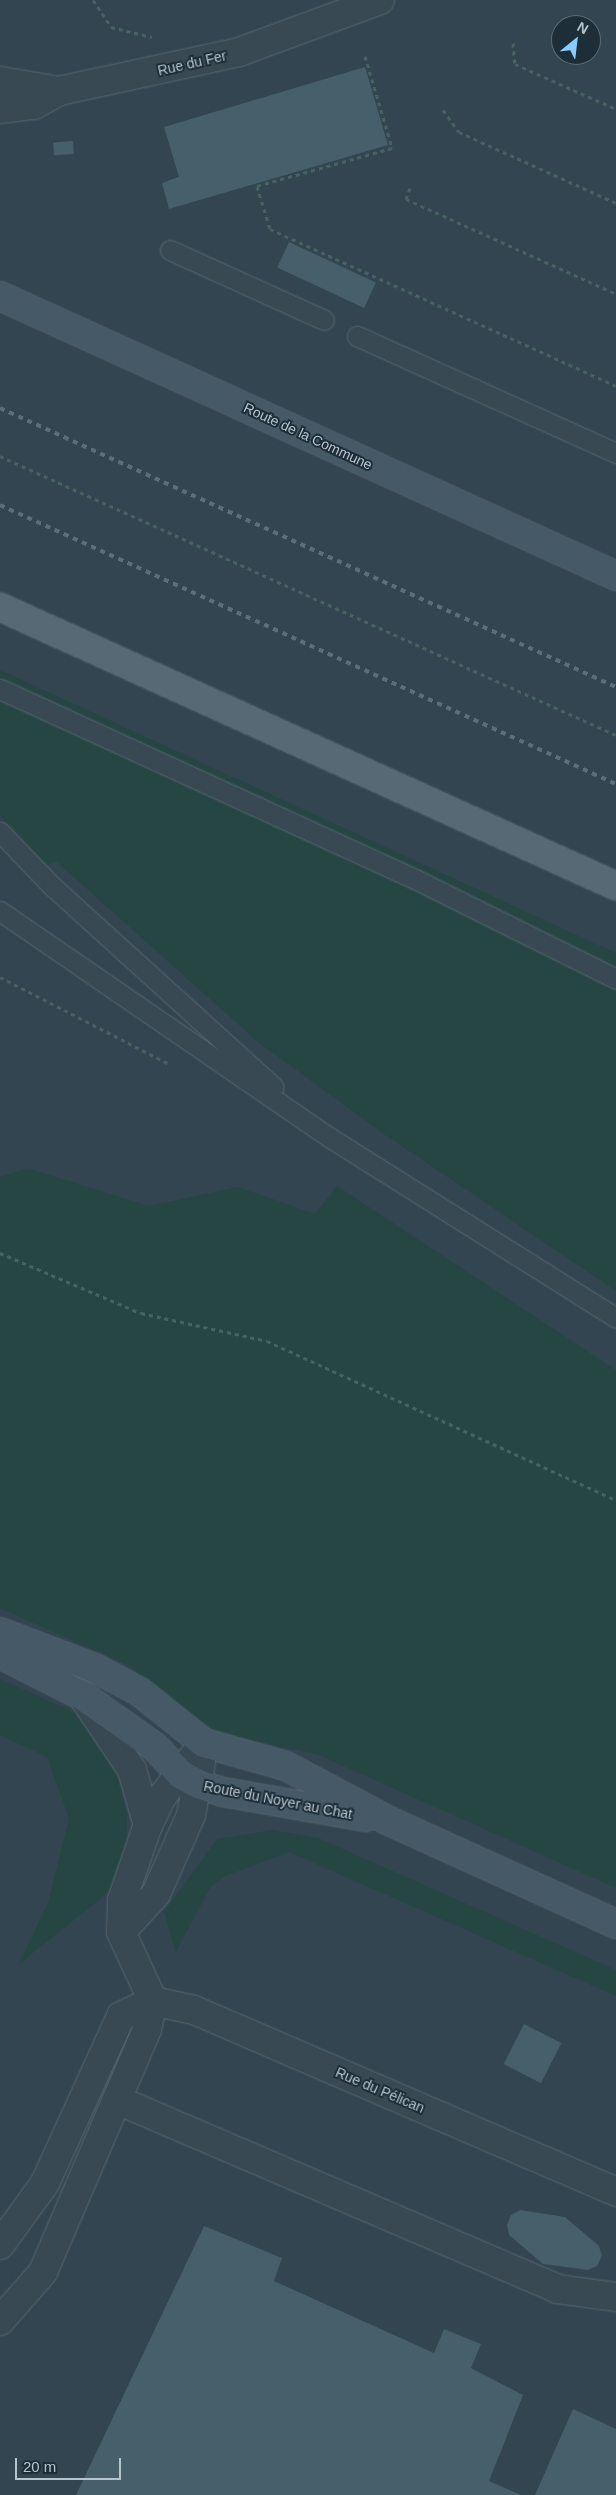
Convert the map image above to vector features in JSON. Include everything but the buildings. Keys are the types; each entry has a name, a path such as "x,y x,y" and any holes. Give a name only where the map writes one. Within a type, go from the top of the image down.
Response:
{"main road":[{"path":"0,607 616,886"}],"street":[{"name":"Rue du Fer","path":"0,109 34,105 59,91 239,52 380,0"},
{"path":"0,80 59,91"},
{"name":"Route de la Commune","path":"0,296 616,576"},
{"name":"Route du Noyer au Chat","path":"0,1632 95,1668 140,1692 204,1743 286,1766 388,1820 616,1924"},
{"path":"0,1654 83,1696 155,1747 189,1779"},
{"path":"83,1696 132,1770 148,1825"},
{"path":"121,1932 156,1894 191,1815 189,1779 204,1743"},
{"path":"0,2321 43,2272 147,2029 153,2001 121,1932 122,1900 148,1825 161,1798 189,1779"},
{"name":"Route du Noyer au Chat","path":"189,1779 298,1806 388,1820"},
{"path":"0,2245 45,2183 121,2016 153,2001"},
{"name":"Rue du Pélican","path":"153,2001 194,2010 610,2189"},
{"path":"117,2100 557,2288 616,2297"}],"lane":[{"path":"170,250 324,320"},
{"path":"357,336 616,453"},
{"path":"0,689 423,883 616,979"},
{"path":"0,832 52,886 329,1136"},
{"path":"0,911 329,1136 616,1318"}],"path":[{"path":"513,43 515,64 616,109"},
{"path":"364,56 392,148 257,186 270,229 616,386"},
{"path":"443,110 459,132 616,203"},
{"path":"410,188 406,199 616,294"},
{"path":"0,456 616,735"},
{"path":"0,1253 141,1313 267,1341 616,1500"}],"shaded area":[{"path":"0,0 616,0 616,2495 0,2495"}],"green space":[{"path":"0,670 616,953 616,1291 381,1132 258,1042 57,862 46,865 0,816"},
{"path":"27,1168 149,1206 238,1187 315,1214 337,1186 616,1370 616,1888 319,1755 210,1731 129,1666 0,1608 0,1177"},
{"path":"0,1679 76,1713 117,1766 127,1816 126,1855 109,1892 19,1964 48,1903 69,1818 47,1757 0,1735"},
{"path":"272,1830 318,1838 616,1970 616,1996 289,1852 225,1876 210,1888 176,1952 164,1912 217,1839"}],"railway":[{"path":"0,408 616,687"},
{"path":"0,505 616,784"}]}
